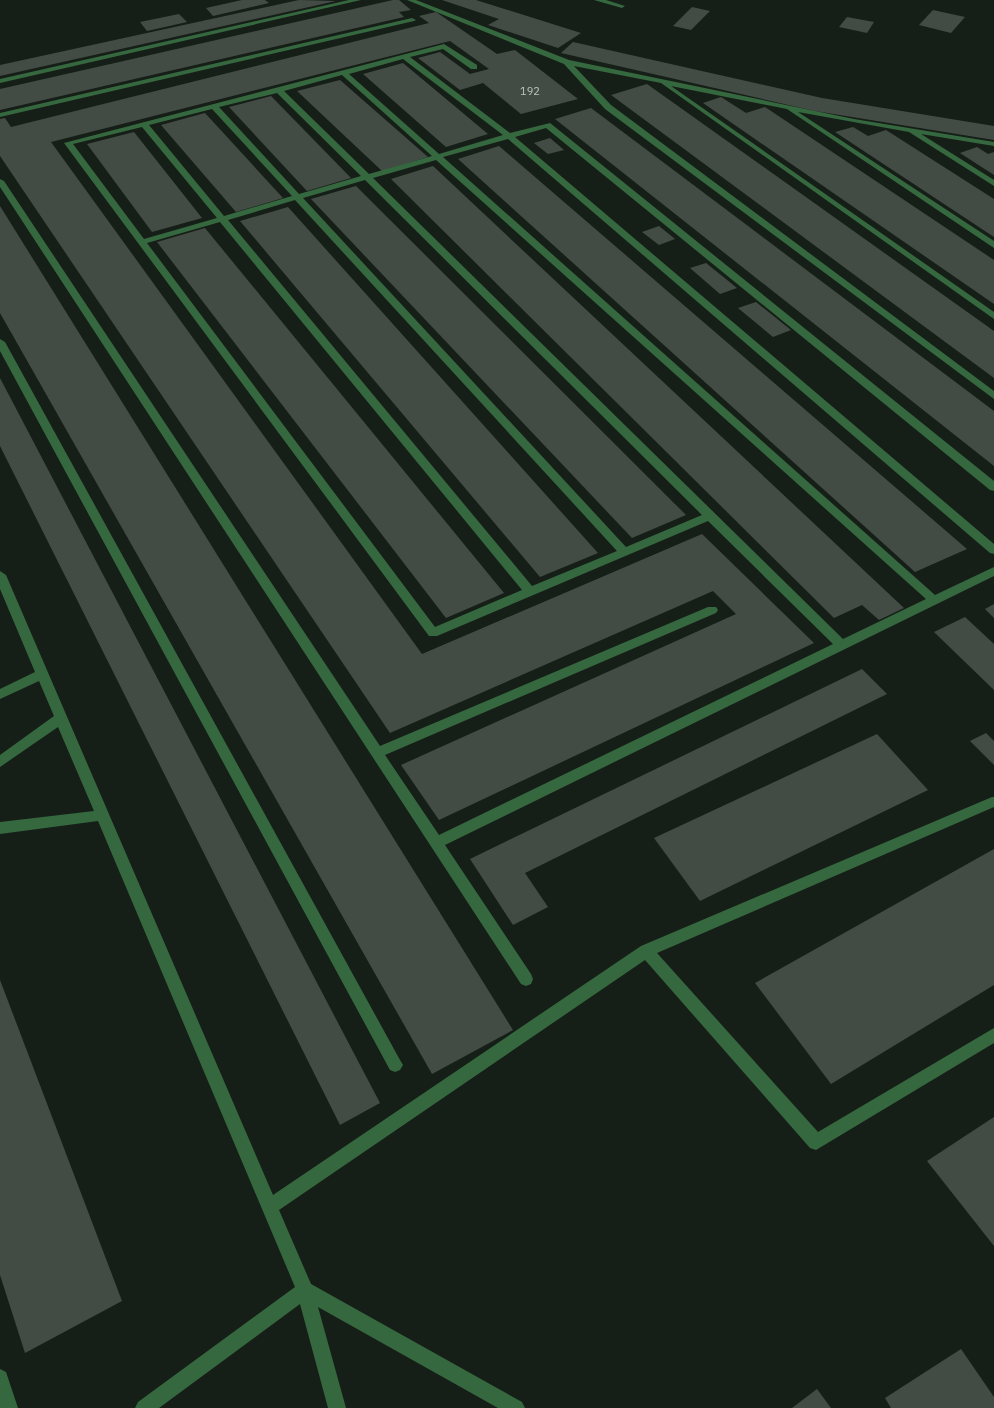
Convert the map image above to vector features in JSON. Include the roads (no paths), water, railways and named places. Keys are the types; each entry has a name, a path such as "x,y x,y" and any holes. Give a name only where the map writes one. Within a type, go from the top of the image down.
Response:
{"lane":[{"path":"0,81 358,0"},
{"path":"410,0 566,62 784,106 994,144"},
{"path":"597,0 622,6"},
{"path":"0,115 412,20"},
{"path":"474,67 444,46 145,125 68,143 433,633 531,594 624,551 709,516"},
{"path":"405,56 509,136 994,550"},
{"path":"566,62 608,107 994,396"},
{"path":"344,73 934,600"},
{"path":"660,81 994,316"},
{"path":"279,90 840,645"},
{"path":"213,106 624,551"},
{"path":"784,106 994,245"},
{"path":"145,125 531,594"},
{"path":"142,242 547,126 994,487"},
{"path":"906,129 994,184"},
{"path":"0,181 526,980"},
{"path":"0,342 395,1066"},
{"path":"436,843 994,570"},
{"path":"0,574 305,1290 337,1408"},
{"path":"376,752 712,610"},
{"path":"0,694 42,674"},
{"path":"0,762 61,718"},
{"path":"270,1207 646,951 992,802"},
{"path":"0,828 103,815"},
{"path":"646,951 816,1142 994,1035"},
{"path":"144,1408 305,1290"},
{"path":"305,1290 516,1408"},
{"path":"0,1378 9,1408"}]}
